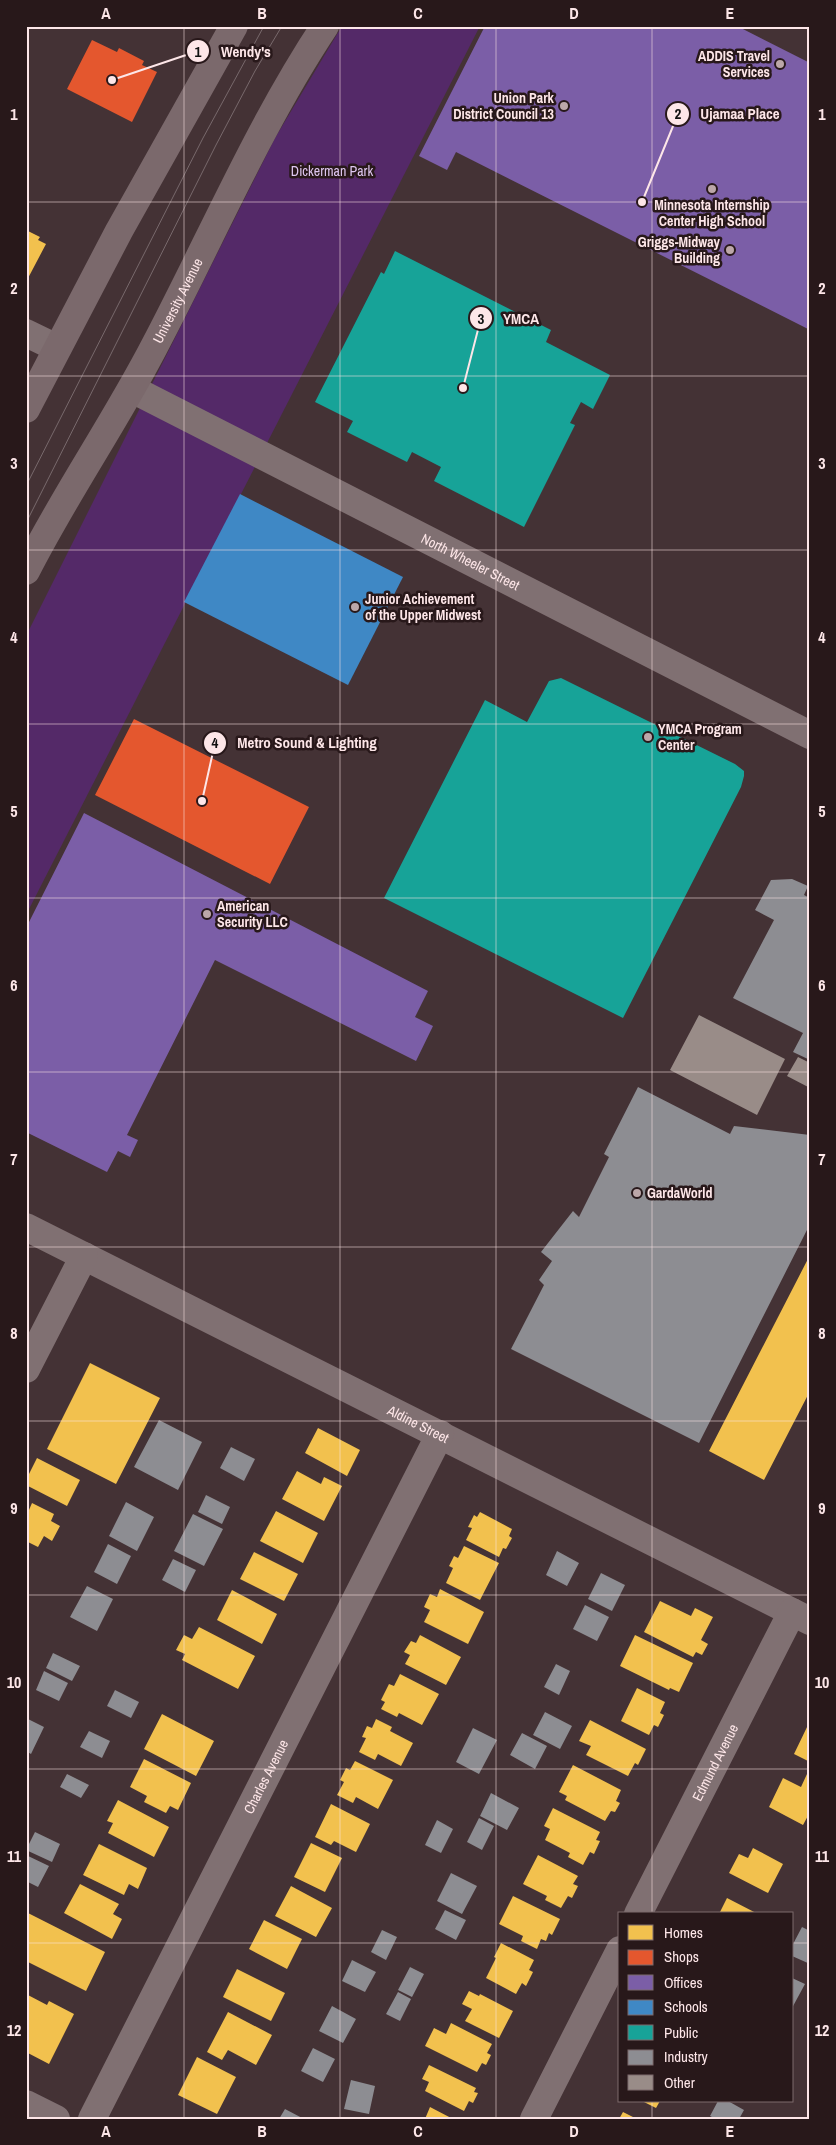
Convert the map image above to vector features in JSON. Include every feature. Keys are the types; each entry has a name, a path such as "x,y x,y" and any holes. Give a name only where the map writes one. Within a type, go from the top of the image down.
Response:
{"main road":[{"path":"26,409 119,231 234,26"},
{"name":"University Avenue","path":"26,571 48,529 132,389 271,118 325,26"}],"street":[{"path":"26,333 57,348"},
{"name":"North Wheeler Street","path":"132,389 810,735"},
{"name":"Aldine Street","path":"26,1227 801,1616"},
{"path":"26,1369 84,1256"},
{"name":"Charles Avenue","path":"92,2119 440,1434"},
{"name":"Edmund Avenue","path":"639,1912 801,1616"},
{"path":"534,2119 618,1954"},
{"path":"26,2104 56,2119"}],"green space":[{"name":"Dickerman Park","path":"342,26 480,26 26,915 26,636 275,138"}],"building: Homes":[{"path":"26,230 40,237 38,240 46,244 26,282"},
{"path":"810,1255 810,1391 764,1480 709,1451"},
{"path":"90,1363 160,1398 116,1484 47,1449"},
{"path":"318,1428 360,1450 347,1476 305,1453"},
{"path":"37,1458 80,1480 67,1506 26,1485 26,1480"},
{"path":"297,1471 321,1484 324,1477 342,1486 324,1521 282,1499"},
{"path":"32,1503 54,1514 51,1521 60,1526 52,1541 44,1536 38,1547 26,1541 26,1509 29,1510"},
{"path":"276,1511 318,1533 303,1563 260,1541"},
{"path":"480,1512 512,1529 509,1536 512,1538 506,1549 503,1548 499,1557 466,1540 472,1528 468,1527 474,1515 477,1517"},
{"path":"464,1546 499,1563 480,1600 446,1583 453,1568 449,1566 454,1556 458,1558"},
{"path":"254,1552 298,1574 284,1601 240,1579"},
{"path":"440,1589 484,1612 468,1644 424,1622 430,1610 424,1607 430,1594 437,1597"},
{"path":"232,1590 277,1614 262,1644 217,1620"},
{"path":"660,1601 691,1616 695,1608 713,1617 701,1640 708,1644 702,1655 696,1652 693,1657 644,1632"},
{"path":"199,1627 255,1656 238,1689 182,1660 185,1654 176,1650 184,1635 192,1639"},
{"path":"420,1635 461,1657 446,1685 405,1664 410,1655 404,1652 411,1641 416,1643"},
{"path":"635,1635 693,1663 679,1692 670,1688 669,1690 620,1666"},
{"path":"400,1674 439,1694 422,1725 399,1713 397,1717 381,1709 385,1702 381,1700 389,1684 394,1686"},
{"path":"637,1688 665,1702 660,1713 664,1715 658,1727 654,1725 649,1735 621,1721"},
{"path":"162,1714 214,1741 196,1776 144,1749"},
{"path":"376,1719 392,1727 390,1731 413,1743 401,1766 378,1754 375,1760 359,1752 366,1738 362,1737 367,1726 372,1728"},
{"path":"590,1720 646,1749 638,1765 635,1763 628,1776 586,1755 591,1746 579,1741"},
{"path":"808,1725 810,1726 810,1762 794,1754"},
{"path":"144,1759 191,1783 178,1810 170,1806 166,1813 144,1802 147,1796 130,1787"},
{"path":"355,1761 393,1780 378,1809 356,1797 353,1803 337,1795 344,1782 340,1780 346,1768 350,1770"},
{"path":"573,1765 621,1790 616,1801 620,1803 615,1812 611,1811 605,1821 565,1800 567,1796 559,1792"},
{"path":"807,1774 810,1776 810,1812 803,1825 769,1807 783,1778 801,1787"},
{"path":"118,1800 169,1827 154,1857 108,1833 113,1823 107,1821"},
{"path":"331,1804 370,1824 356,1852 334,1841 331,1845 315,1837"},
{"path":"553,1808 600,1832 596,1840 600,1841 594,1854 590,1852 583,1865 568,1857 570,1853 545,1840 550,1829 544,1826"},
{"path":"311,1843 342,1858 325,1892 294,1877"},
{"path":"99,1844 147,1868 138,1889 129,1884 124,1895 83,1875"},
{"path":"753,1848 783,1864 768,1893 729,1873 739,1854 748,1858"},
{"path":"538,1855 578,1876 573,1884 578,1886 572,1898 568,1896 561,1908 545,1900 547,1896 523,1884"},
{"path":"80,1884 119,1904 113,1914 122,1919 112,1939 64,1913"},
{"path":"291,1886 332,1908 316,1937 275,1916"},
{"path":"513,1896 560,1919 552,1935 549,1933 546,1941 541,1939 537,1949 521,1941 523,1936 499,1924"},
{"path":"727,1898 754,1912 720,1912"},
{"path":"26,1912 105,1952 86,1991 26,1961"},
{"path":"264,1920 302,1939 287,1969 249,1949"},
{"path":"501,1943 534,1960 529,1970 533,1972 526,1986 522,1983 516,1994 486,1978"},
{"path":"237,1969 285,1993 271,2021 223,1997"},
{"path":"469,1991 479,1996 480,1994 513,2011 499,2038 465,2021 472,2009 462,2004"},
{"path":"26,1994 47,2005 49,2001 74,2014 49,2064 26,2052"},
{"path":"228,2012 272,2035 256,2065 228,2050 222,2060 207,2052"},
{"path":"451,2023 492,2044 487,2053 491,2055 486,2065 482,2063 477,2072 425,2046 434,2028 446,2034"},
{"path":"197,2057 236,2077 217,2114 178,2095"},
{"path":"429,2065 476,2088 474,2092 478,2093 473,2103 469,2101 464,2111 425,2091 429,2082 422,2079"},
{"path":"644,2102 659,2102 656,2108"},
{"path":"430,2107 453,2119 425,2119"},
{"path":"623,2112 637,2119 619,2119"}],"building: Shops":[{"path":"92,40 117,52 119,48 144,61 142,65 157,72 132,122 67,89"},
{"path":"134,719 309,807 270,884 95,795"}],"building: Offices":[{"name":"Griggs-Midway Building","path":"485,26 737,26 810,63 810,330 456,152 447,170 419,156"},
{"path":"84,813 428,991 415,1017 433,1026 416,1061 215,960 127,1135 138,1140 130,1157 118,1151 107,1172 26,1132 26,928"}],"building: Schools":[{"path":"240,494 403,577 348,685 184,602"}],"building: Public":[{"path":"395,251 551,330 546,342 610,375 593,409 581,402 570,423 575,425 524,527 434,481 441,467 412,452 407,462 347,432 353,421 315,402 381,272 384,274"},
{"path":"561,678 735,764 744,771 741,787 623,1018 384,898 485,700 527,722 549,681"}],"building: Industry":[{"path":"792,879 808,886 804,895 810,898 810,1060 793,1052 803,1033 733,998 774,920 755,910 771,880"},
{"path":"638,1087 730,1134 734,1126 810,1135 810,1224 699,1443 511,1349 544,1285 539,1280 552,1261 541,1252 573,1211 579,1217 609,1157 604,1154"},
{"path":"159,1420 202,1442 178,1490 134,1467"},
{"path":"231,1447 255,1459 244,1481 220,1468"},
{"path":"206,1495 230,1507 222,1524 198,1512"},
{"path":"126,1502 154,1517 137,1551 109,1536"},
{"path":"193,1514 223,1529 204,1566 174,1551"},
{"path":"108,1544 131,1556 117,1584 94,1572"},
{"path":"557,1551 579,1563 567,1586 546,1575"},
{"path":"173,1559 196,1570 185,1592 162,1580"},
{"path":"601,1573 625,1585 612,1611 588,1599"},
{"path":"87,1586 113,1599 97,1631 70,1617"},
{"path":"585,1605 609,1617 597,1641 573,1629"},
{"path":"53,1653 80,1666 72,1681 46,1668"},
{"path":"556,1664 570,1671 559,1695 544,1687"},
{"path":"44,1671 68,1683 59,1701 36,1690"},
{"path":"115,1690 139,1702 131,1718 107,1706"},
{"path":"545,1712 572,1726 560,1749 533,1735"},
{"path":"26,1718 44,1727 31,1754 26,1751"},
{"path":"473,1728 497,1740 479,1774 456,1762"},
{"path":"89,1731 110,1741 102,1758 80,1747"},
{"path":"522,1733 547,1746 535,1769 510,1755"},
{"path":"67,1774 89,1785 81,1798 60,1787"},
{"path":"491,1793 519,1808 507,1830 480,1816"},
{"path":"479,1818 494,1826 482,1850 467,1842"},
{"path":"437,1820 453,1829 441,1853 425,1845"},
{"path":"35,1832 60,1844 52,1862 26,1850"},
{"path":"26,1855 49,1866 38,1887 26,1881"},
{"path":"451,1873 477,1886 462,1914 437,1901"},
{"path":"445,1910 466,1920 456,1940 435,1929"},
{"path":"802,1927 810,1931 810,1964 794,1957 794,1942"},
{"path":"382,1930 397,1937 386,1960 371,1952"},
{"path":"352,1960 376,1972 365,1992 342,1981"},
{"path":"410,1967 424,1974 412,1997 398,1990"},
{"path":"794,1979 805,1984 794,2004"},
{"path":"398,1992 411,1999 400,2021 386,2014"},
{"path":"332,2006 356,2019 343,2043 319,2031"},
{"path":"313,2048 335,2059 323,2082 301,2071"},
{"path":"351,2080 375,2086 369,2114 344,2109"},
{"path":"717,2102 730,2102 744,2110 739,2119 716,2119 710,2116"},
{"path":"285,2109 304,2119 279,2119"}],"building: Other":[{"path":"699,1015 785,1059 757,1115 670,1070"},
{"path":"798,1057 810,1063 810,1088 787,1076"}],"tram line":[{"path":"26,486 203,138 264,26"},
{"path":"26,523 216,145 255,71 282,26"}],"place":[{"name":"ADDIS Travel Services","path":"780,64"},
{"name":"Wendy's","path":"112,80"},
{"name":"Union Park District Council 13","path":"564,106"},
{"name":"Minnesota Internship Center High School","path":"712,189"},
{"name":"Ujamaa Place","path":"642,202"},
{"name":"Griggs-Midway Building","path":"730,250"},
{"name":"YMCA","path":"463,388"},
{"name":"Junior Achievement of the Upper Midwest","path":"355,607"},
{"name":"YMCA Program Center","path":"648,737"},
{"name":"Metro Sound & Lighting","path":"202,801"},
{"name":"American Security LLC","path":"207,914"},
{"name":"GardaWorld","path":"637,1193"}]}
